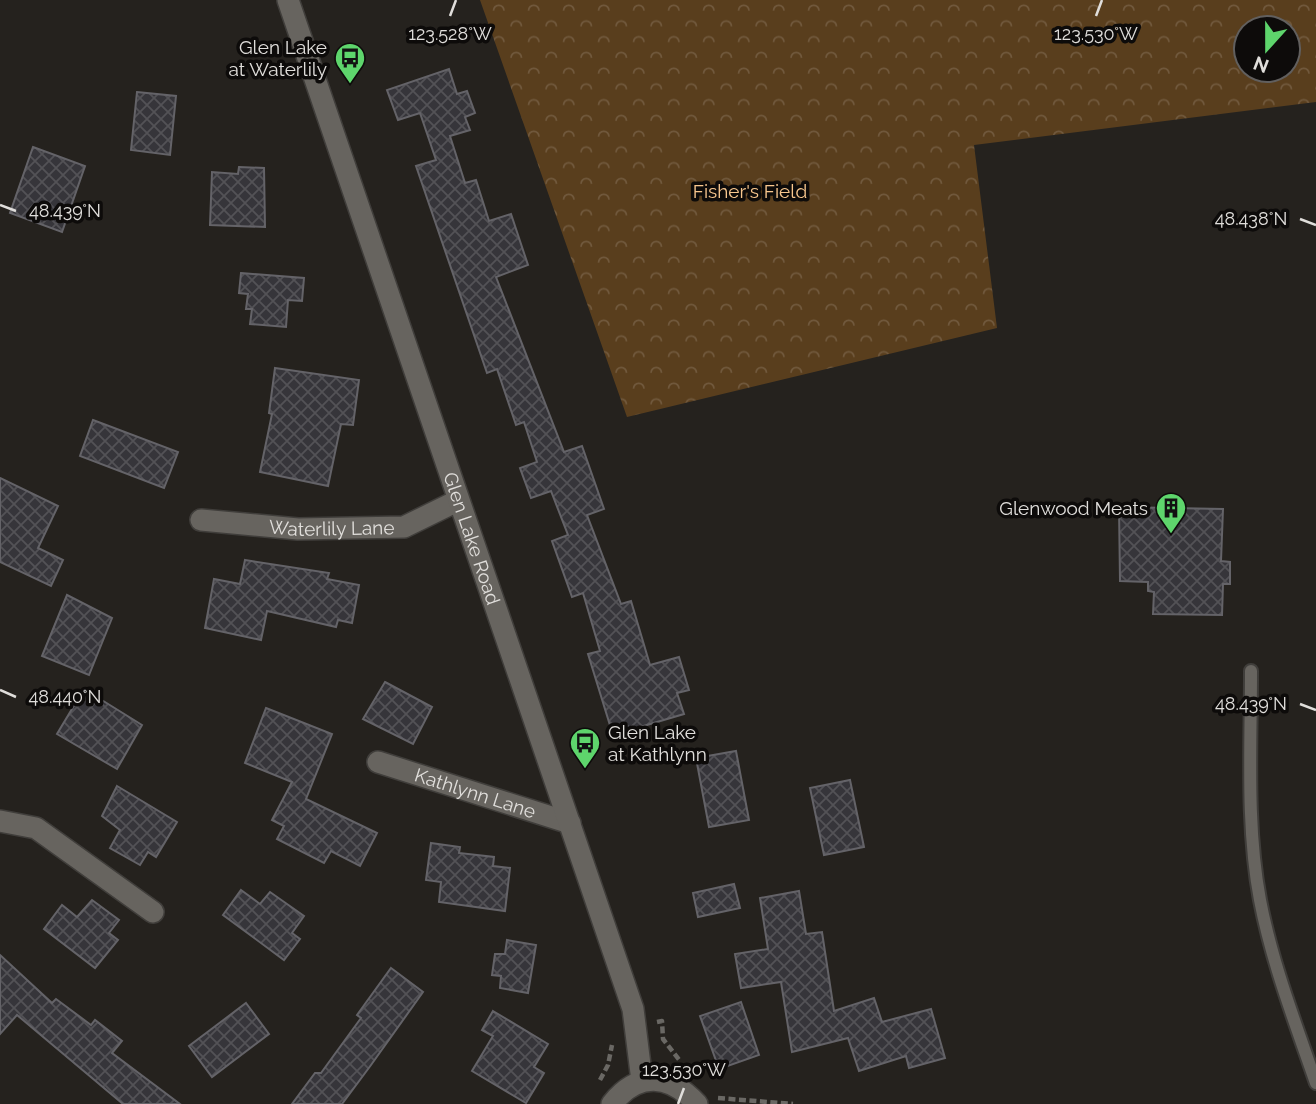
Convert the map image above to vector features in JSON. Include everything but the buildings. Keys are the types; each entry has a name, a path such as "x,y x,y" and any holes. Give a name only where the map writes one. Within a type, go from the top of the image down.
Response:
{"street":[{"name":"Glen Lake Road","path":"288,0 457,501 633,1009 642,1081"},
{"name":"Waterlily Lane","path":"201,520 298,529 404,527 457,501"},
{"name":"Kathlynn Lane","path":"378,762 570,823"},
{"path":"0,821 36,828 153,912"},
{"path":"612,1104 624,1088 642,1081 654,1080 680,1087 705,1100"}],"lane":[{"path":"1251,671 1252,832 1259,897 1273,960 1316,1083"}],"path":[{"path":"660,1022 662,1021 663,1039 687,1068"},
{"path":"595,1090 608,1065 611,1038"},
{"path":"705,1100 793,1103"}],"green space":[{"name":"Fisher's Field","path":"480,0 1316,0 1316,102 974,145 997,328 627,417"}],"place":[{"name":"Glen Lake at Waterlily","path":"350,85"},
{"name":"Glenwood Meats","path":"1171,535"},
{"name":"Glen Lake at Kathlynn","path":"585,770"}]}
